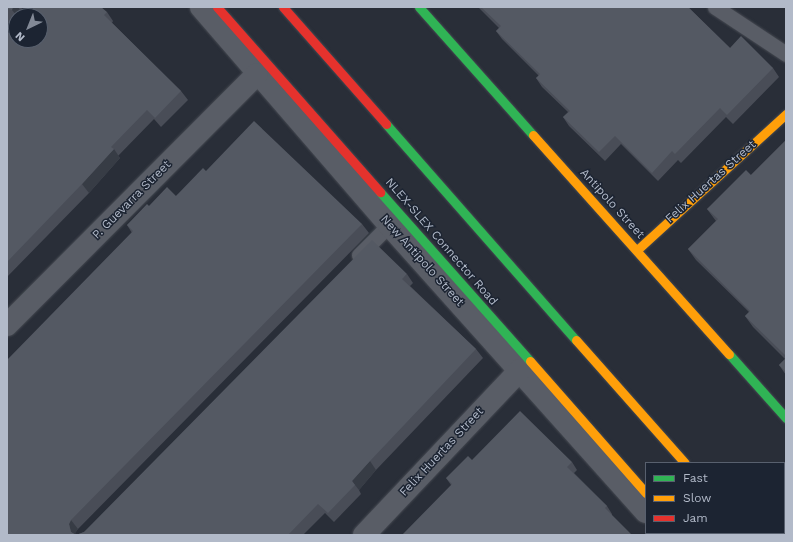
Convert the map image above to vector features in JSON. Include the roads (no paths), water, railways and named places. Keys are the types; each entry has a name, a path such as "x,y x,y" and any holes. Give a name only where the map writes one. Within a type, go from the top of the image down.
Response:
{"main road":[{"name":"NLEX-SLEX Connector Road","path":"217,7 645,492"},
{"path":"283,7 684,462"},
{"name":"Antipolo Street","path":"419,7 786,418"},
{"name":"Felix Huertas Street","path":"637,250 786,114"}],"street":[{"name":"New Antipolo Street","path":"201,7 257,74 389,225 645,511"},
{"name":"P. Guevarra Street","path":"7,326 257,74"},
{"name":"Felix Huertas Street","path":"364,535 520,370"}],"lane":[{"path":"715,7 786,54"},
{"path":"350,264 389,225"}]}
